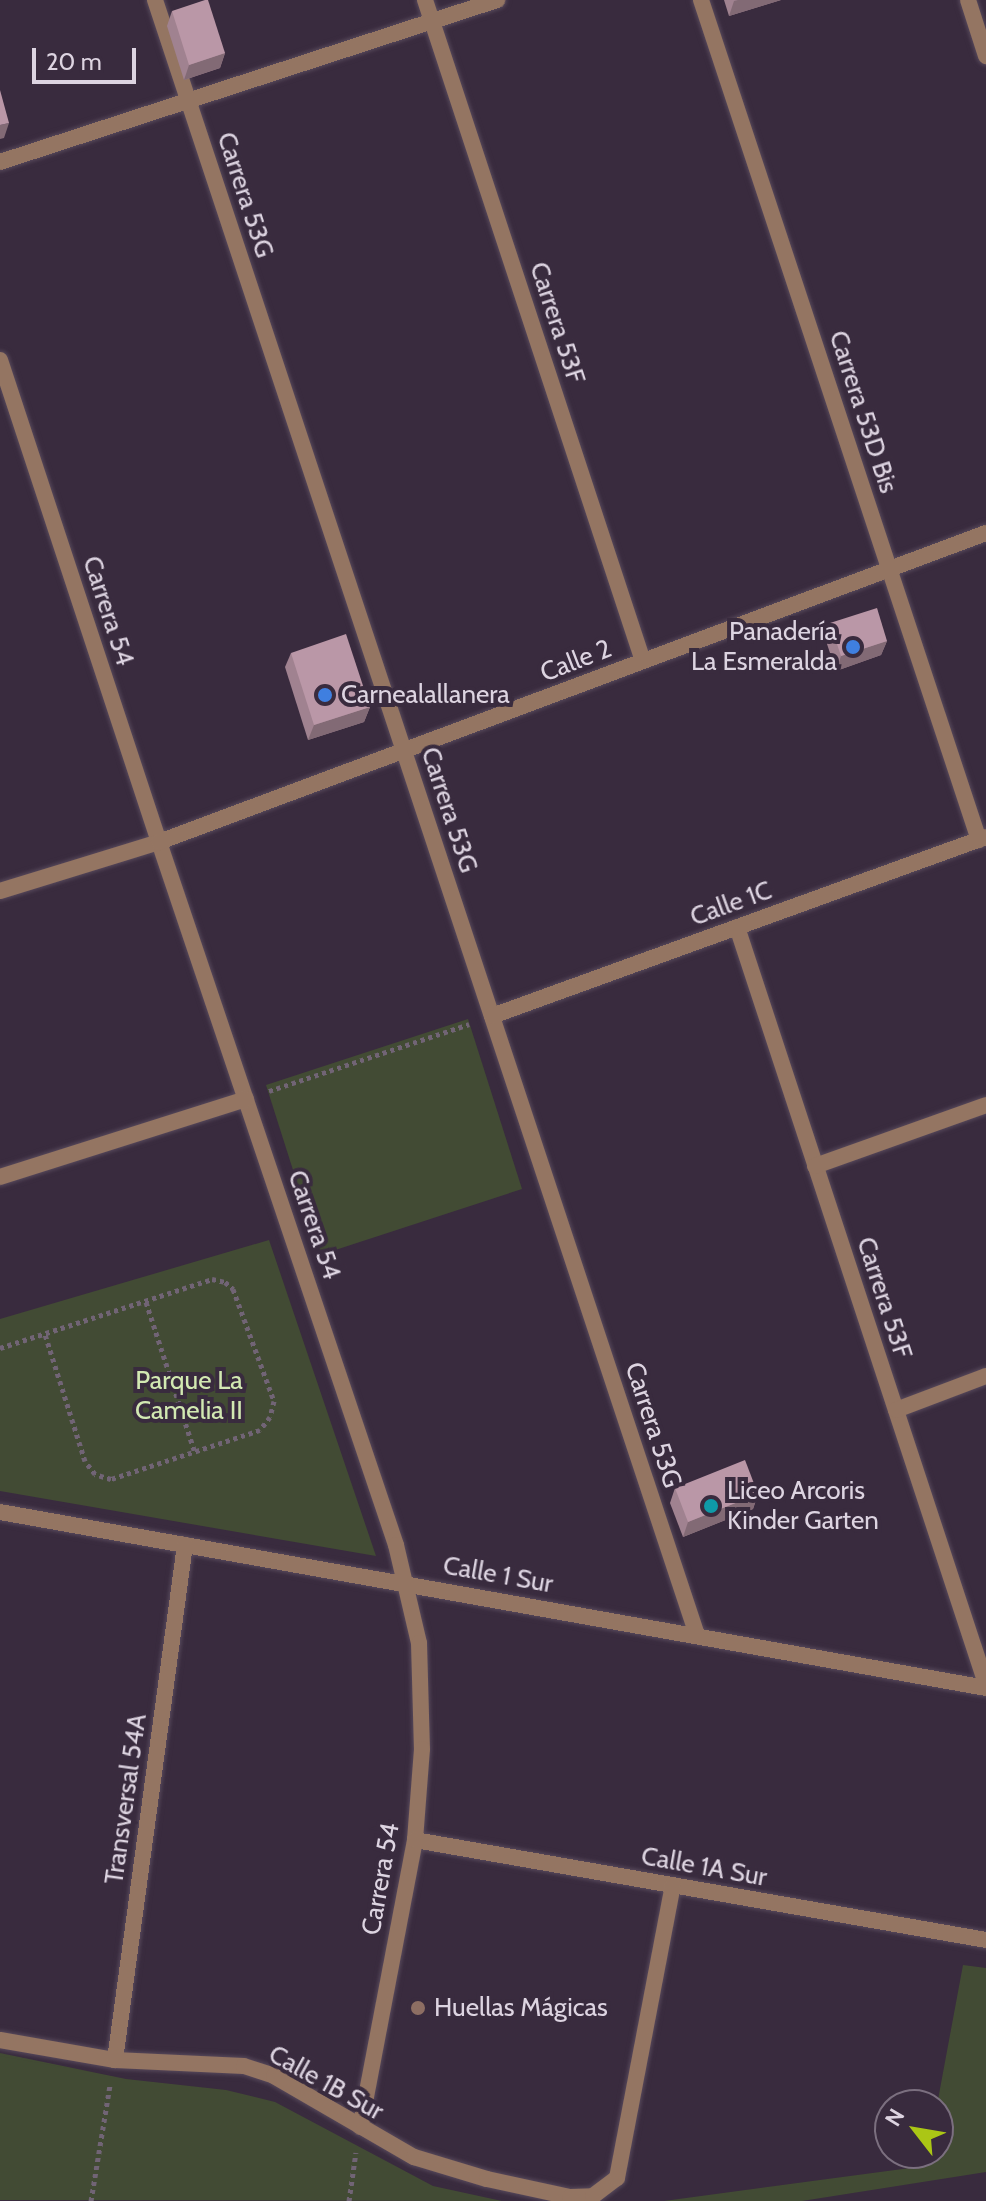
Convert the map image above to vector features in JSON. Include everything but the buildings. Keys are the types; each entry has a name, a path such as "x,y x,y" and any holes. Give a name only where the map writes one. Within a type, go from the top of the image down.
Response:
{"street":[{"name":"Carrera 53G","path":"155,0 697,1635"},
{"name":"Carrera 53F","path":"425,0 643,661"},
{"path":"0,162 497,0"},
{"name":"Carrera 53D Bis","path":"701,0 889,569 982,838"},
{"path":"968,0 986,56"},
{"name":"Carrera 54","path":"0,360 405,1583 419,1643 422,1749 415,1840 360,2127"},
{"name":"Calle 2","path":"0,891 159,842 986,533"},
{"name":"Calle 1C","path":"492,1016 982,838"},
{"name":"Carrera 53F","path":"737,927 986,1686"},
{"path":"0,1177 246,1099"},
{"path":"815,1166 986,1105"},
{"path":"896,1410 986,1376"},
{"name":"Calle 1 Sur","path":"0,1512 986,1686"},
{"name":"Transversal 54A","path":"115,2060 185,1545"},
{"name":"Calle 1A Sur","path":"415,1840 986,1940"},
{"name":"Calle 1B Sur","path":"0,2040 115,2060 244,2066 274,2076 414,2157 570,2197 593,2196 617,2178 673,1885"}],"path":[{"path":"246,1099 492,1016"},
{"path":"0,1348 212,1279 233,1289 274,1401 260,1430 111,1479 95,1474 85,1461 45,1334"},
{"path":"146,1302 194,1450"},
{"path":"91,2201 115,2060"},
{"path":"349,2201 360,2127"}],"green space":[{"path":"468,1019 522,1189 320,1255 266,1085"},
{"name":"Parque La Camelia II","path":"269,1240 376,1556 0,1491 0,1319"},
{"path":"963,1965 986,1968 986,2172 802,2201 664,2201 903,2169 954,2169 954,2089 940,2089"},
{"path":"0,2053 126,2079 226,2090 275,2102 433,2186 502,2201 0,2200"}],"place":[{"name":"Panadería La Esmeralda","path":"853,647"},
{"name":"Carnealallanera","path":"325,695"},
{"name":"Liceo Arcoris Kinder Garten","path":"711,1506"},
{"name":"Huellas Mágicas","path":"418,2008"}]}
